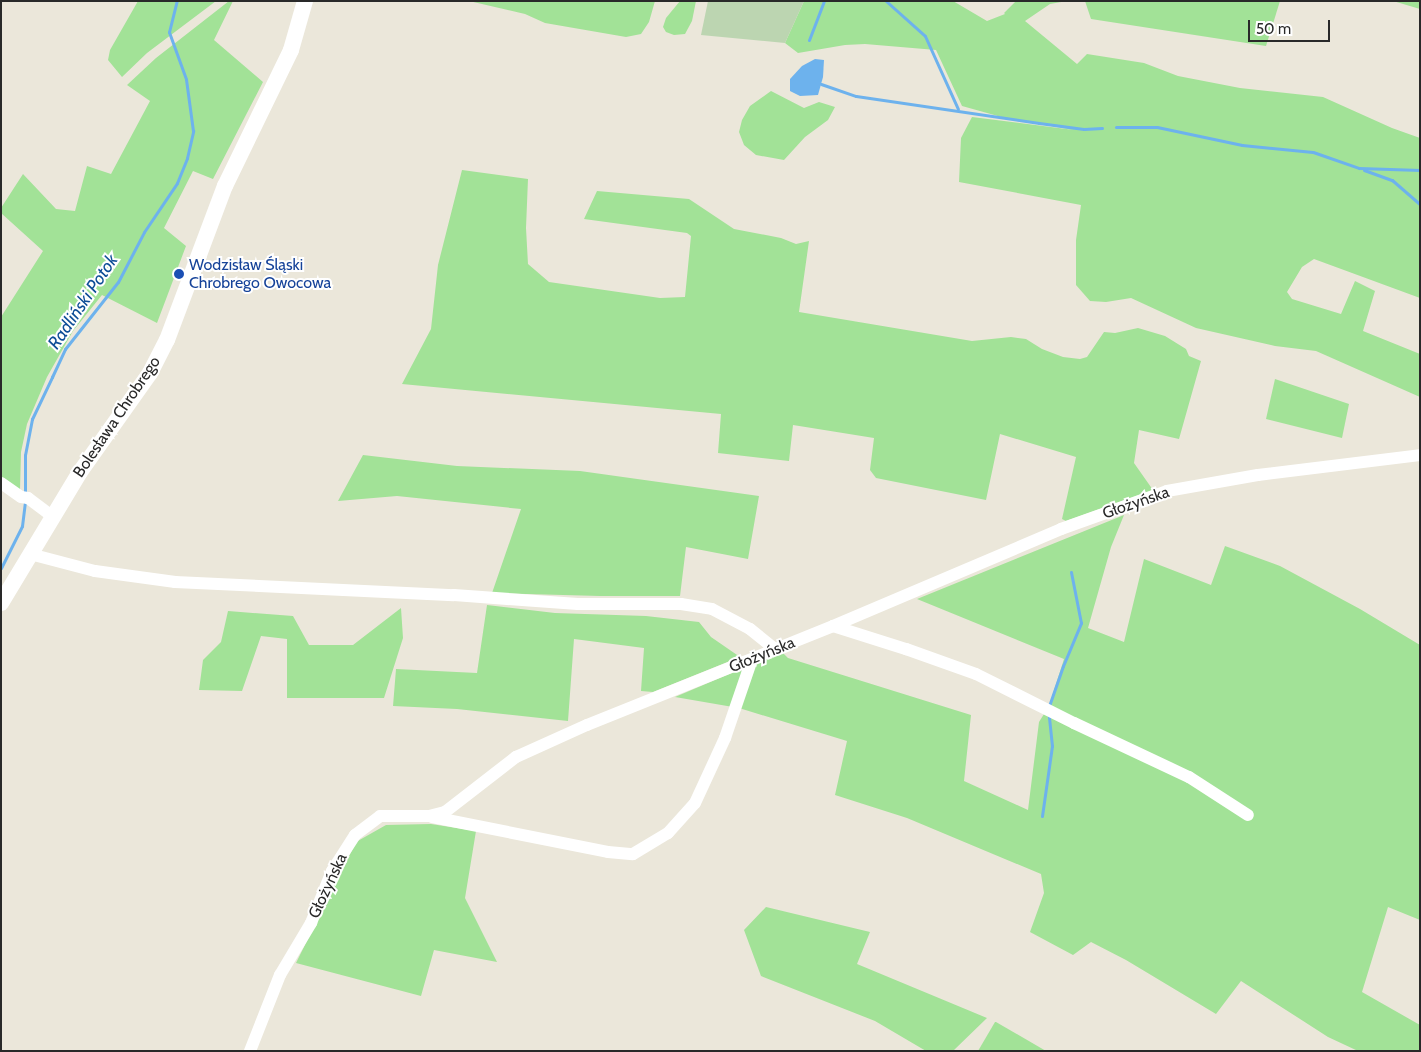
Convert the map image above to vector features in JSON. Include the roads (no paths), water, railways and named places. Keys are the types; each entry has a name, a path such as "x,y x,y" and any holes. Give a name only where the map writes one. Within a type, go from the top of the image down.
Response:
{"street":[{"name":"Bolesława Chrobrego","path":"1,603 80,472 150,373 166,340 225,186 290,50 305,1"},
{"name":"Głożyńska","path":"250,1051 280,975 311,923 332,871 354,835 380,816 430,816 445,812 516,757 587,725 752,660 1061,528 1167,491 1258,475 1420,455"},
{"path":"1,483 52,516"},
{"path":"30,554 95,571 175,582 454,595 578,604 681,604 712,609 750,629 776,650"},
{"path":"833,626 976,674 1188,777 1248,815"},
{"path":"430,816 599,851 633,854 668,833 695,802 725,738 752,660"}],"water":[{"path":"815,59 824,60 823,77 818,95 800,96 790,91 790,79 802,66"}],"waterway":[{"name":"Radliński Potok","path":"25,496 25,455 32,419 65,349 118,282 144,232 177,183 187,158 193,131 186,79 169,32 177,1"},
{"path":"809,40 824,1"},
{"path":"886,1 925,36 958,109"},
{"path":"821,84 856,96 1084,129 1102,128"},
{"path":"1116,127 1157,127 1242,145 1313,152 1359,168 1420,170"},
{"path":"1364,170 1392,180 1420,204"},
{"name":"Radliński Potok","path":"1,568 22,526 25,502"},
{"path":"1049,706 1081,623 1071,572"},
{"path":"1042,816 1052,746 1049,715"}],"place":[{"name":"Wodzisław Śląski Chrobrego Owocowa","path":"179,274"}]}
